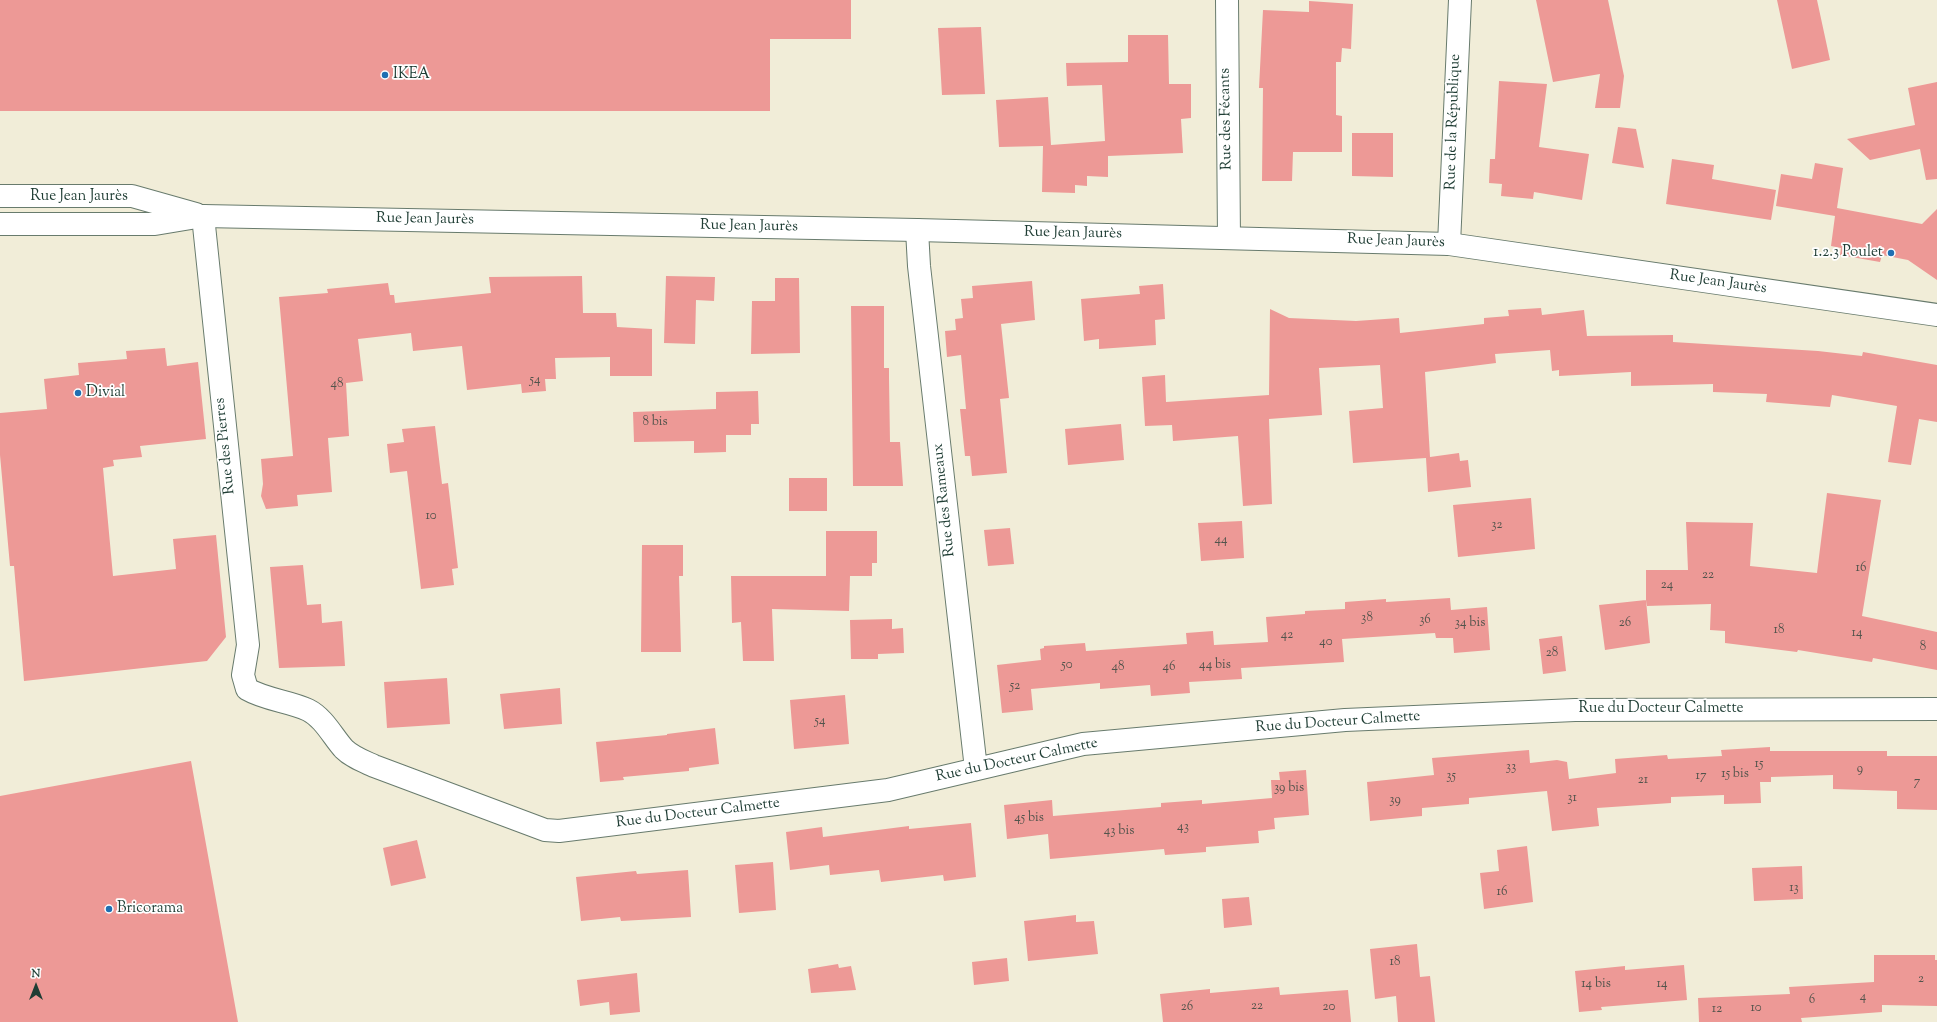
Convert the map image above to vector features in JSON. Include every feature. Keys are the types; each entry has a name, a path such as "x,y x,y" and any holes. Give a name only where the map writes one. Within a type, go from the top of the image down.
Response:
{"street":[{"name":"Rue des Fécants","path":"1227,0 1229,238"},
{"name":"Rue de la République","path":"1449,244 1460,0"},
{"name":"Rue Jean Jaurès","path":"0,196 132,196 203,216"},
{"name":"Rue Jean Jaurès","path":"0,224 155,224 203,216 917,230 1449,244 1937,315"},
{"name":"Rue des Pierres","path":"203,216 248,645 243,675"},
{"name":"Rue des Rameaux","path":"917,230 919,266 976,770"},
{"name":"Rue du Docteur Calmette","path":"243,675 247,689 258,696 309,710 318,717 345,750 354,757 374,766 545,830 559,831 888,790 1083,744 1345,720 1575,710 1937,709"}],"building":[{"name":"IKEA","path":"0,0 851,0 851,39 770,39 770,111 0,111"},
{"path":"1536,0 1608,0 1624,76 1620,108 1595,108 1600,74 1553,82"},
{"path":"1777,0 1817,0 1830,60 1792,69"},
{"path":"1309,1 1353,4 1351,49 1342,48 1341,62 1336,62 1336,115 1342,116 1342,152 1293,152 1292,181 1262,181 1263,88 1259,88 1263,10 1309,12"},
{"path":"981,27 985,94 942,95 938,28"},
{"path":"1128,35 1168,35 1169,84 1191,84 1191,118 1181,119 1183,153 1108,156 1108,177 1087,176 1087,186 1075,185 1075,193 1042,192 1043,146 999,147 996,100 1048,97 1051,145 1105,141 1102,85 1067,86 1066,63 1128,62"},
{"path":"1499,81 1547,84 1539,147 1589,154 1582,200 1534,192 1533,199 1501,196 1502,184 1489,183 1490,159 1495,159"},
{"path":"1937,82 1937,179 1926,180 1920,149 1870,160 1847,139 1915,125 1908,88"},
{"path":"1618,127 1636,129 1644,168 1612,163"},
{"path":"1352,133 1393,133 1393,177 1352,176"},
{"path":"1672,159 1714,165 1712,179 1776,190 1771,220 1666,204"},
{"path":"1815,163 1843,168 1837,208 1922,224 1937,209 1937,280 1908,260 1882,255 1880,262 1840,255 1841,248 1831,246 1835,216 1776,206 1781,174 1812,179"},
{"path":"582,276 583,313 616,313 617,327 652,329 652,376 610,376 610,357 555,358 556,379 545,379 546,391 522,393 521,384 467,390 462,346 413,351 411,333 358,339 363,381 346,383 349,436 328,438 332,492 297,495 298,506 266,509 261,496 263,484 261,459 293,456 279,297 328,293 327,289 388,283 390,295 394,295 395,303 491,293 489,277"},
{"path":"666,276 715,277 714,301 696,300 695,344 664,343"},
{"path":"775,278 799,278 800,353 751,354 752,301 775,301"},
{"path":"1032,281 1035,320 1001,324 1009,398 1000,399 1007,473 972,476 970,456 965,456 960,409 966,409 961,355 947,357 945,331 956,330 955,319 963,318 961,299 973,298 972,286"},
{"path":"1163,284 1165,319 1155,320 1156,345 1099,349 1099,339 1084,341 1081,299 1140,294 1139,286"},
{"path":"851,306 884,306 884,368 889,368 890,442 900,442 903,486 853,486"},
{"path":"1541,308 1542,315 1584,310 1587,336 1673,335 1673,342 1818,351 1862,356 1863,352 1937,365 1937,422 1919,419 1911,465 1888,462 1897,406 1832,395 1830,407 1766,402 1767,394 1713,392 1713,384 1631,386 1631,372 1559,376 1559,370 1552,371 1550,350 1495,354 1496,363 1425,372 1430,457 1459,453 1460,461 1468,460 1471,487 1428,492 1426,458 1353,463 1349,411 1383,408 1380,365 1319,368 1322,415 1269,419 1272,504 1243,506 1238,436 1173,441 1172,425 1145,426 1142,377 1165,375 1166,402 1269,395 1270,309 1289,318 1356,321 1399,318 1400,333 1484,324 1484,318 1509,316 1508,310"},
{"path":"165,348 167,366 198,362 206,439 140,446 142,457 113,460 114,466 103,468 113,576 176,569 173,539 216,535 226,637 207,661 24,681 14,566 10,566 0,455 0,413 47,409 44,379 79,375 78,363 127,359 126,351"},
{"path":"758,391 759,424 751,424 751,435 726,435 726,452 694,453 694,441 634,442 633,412 716,409 716,392"},
{"path":"1121,424 1124,460 1068,465 1065,429"},
{"path":"435,426 442,484 448,483 458,568 452,569 454,585 421,589 407,471 390,473 387,444 404,442 402,429"},
{"path":"789,478 827,478 827,511 789,511"},
{"path":"1827,493 1881,500 1862,616 1937,632 1937,670 1873,658 1872,662 1798,650 1797,652 1725,643 1725,631 1710,630 1711,604 1646,606 1646,570 1688,570 1686,522 1753,523 1750,566 1817,573"},
{"path":"1531,498 1535,549 1458,557 1453,505"},
{"path":"1242,521 1244,558 1201,561 1198,523"},
{"path":"1010,528 1014,564 988,566 984,530"},
{"path":"826,531 877,531 877,563 872,563 872,576 850,576 849,611 772,609 774,661 743,661 741,622 732,623 731,576 826,576"},
{"path":"642,545 683,545 683,576 679,576 681,652 641,652"},
{"path":"303,565 307,605 321,604 322,623 342,621 345,666 279,668 270,567"},
{"path":"1450,598 1451,610 1487,607 1490,650 1454,653 1453,638 1436,638 1435,633 1342,639 1344,662 1241,668 1242,679 1189,682 1190,693 1151,696 1150,685 1100,689 1100,683 1031,689 1033,710 1002,713 997,665 1041,660 1040,649 1044,648 1044,646 1085,643 1086,651 1187,644 1186,633 1213,631 1214,645 1268,642 1266,617 1305,614 1305,611 1345,609 1345,602 1386,599 1386,602"},
{"path":"1646,600 1650,643 1605,650 1599,605"},
{"path":"892,619 892,629 903,628 904,653 878,654 878,659 851,659 850,620"},
{"path":"1562,636 1566,671 1543,674 1539,639"},
{"path":"447,678 450,724 387,728 384,682"},
{"path":"560,688 562,724 504,729 500,694"},
{"path":"845,695 849,744 794,749 790,700"},
{"path":"715,728 719,764 689,768 689,771 623,777 624,780 600,782 596,742 667,735"},
{"path":"1770,747 1770,751 1887,751 1887,756 1937,756 1937,810 1897,809 1897,791 1833,789 1833,775 1771,777 1771,782 1760,782 1761,803 1724,804 1724,795 1671,797 1671,803 1597,808 1599,826 1552,831 1547,791 1469,798 1469,804 1422,808 1422,816 1370,821 1367,782 1434,775 1432,758 1529,750 1530,763 1557,760 1567,762 1569,779 1616,773 1615,759 1667,755 1668,759 1722,756 1721,750"},
{"name":"Bricorama","path":"191,761 238,1022 0,1022 0,796"},
{"path":"1306,770 1309,815 1274,818 1275,829 1258,831 1259,843 1206,847 1206,852 1165,855 1164,849 1050,859 1048,834 1007,839 1004,805 1052,800 1053,816 1161,807 1161,803 1202,800 1202,804 1272,798 1271,780 1280,780 1279,772"},
{"path":"971,823 976,877 944,881 943,875 881,882 879,870 830,875 829,865 790,870 786,832 822,827 823,837 909,826 909,829"},
{"path":"417,840 426,878 391,886 383,848"},
{"path":"1527,846 1533,902 1484,909 1480,873 1499,871 1497,850"},
{"path":"773,862 776,910 739,913 735,865"},
{"path":"1802,866 1803,899 1754,901 1752,868"},
{"path":"688,870 691,917 621,921 620,917 581,921 576,877 636,871 637,874"},
{"path":"1249,897 1252,925 1224,928 1222,899"},
{"path":"1076,915 1076,922 1094,921 1098,954 1028,961 1024,921"},
{"path":"1417,944 1420,977 1430,976 1435,1022 1398,1022 1396,996 1375,999 1370,949"},
{"path":"1874,955 1935,955 1935,960 1937,960 1937,1006 1882,1005 1882,1012 1801,1018 1802,1022 1699,1022 1698,998 1790,994 1789,987 1874,982"},
{"path":"1007,958 1009,981 974,985 972,962"},
{"path":"838,964 839,968 851,966 856,990 811,993 808,969"},
{"path":"1684,965 1687,1000 1601,1007 1602,1010 1579,1012 1575,971 1625,966 1625,970"},
{"path":"637,973 640,1012 610,1015 609,1002 580,1006 577,980"},
{"path":"1279,987 1280,995 1348,990 1351,1022 1163,1022 1160,994 1210,989 1210,993"}],"place":[{"name":"IKEA","path":"385,75"},
{"name":"1.2.3 Poulet","path":"1891,253"},
{"name":"Divial","path":"78,393"},
{"name":"Bricorama","path":"109,909"}]}
